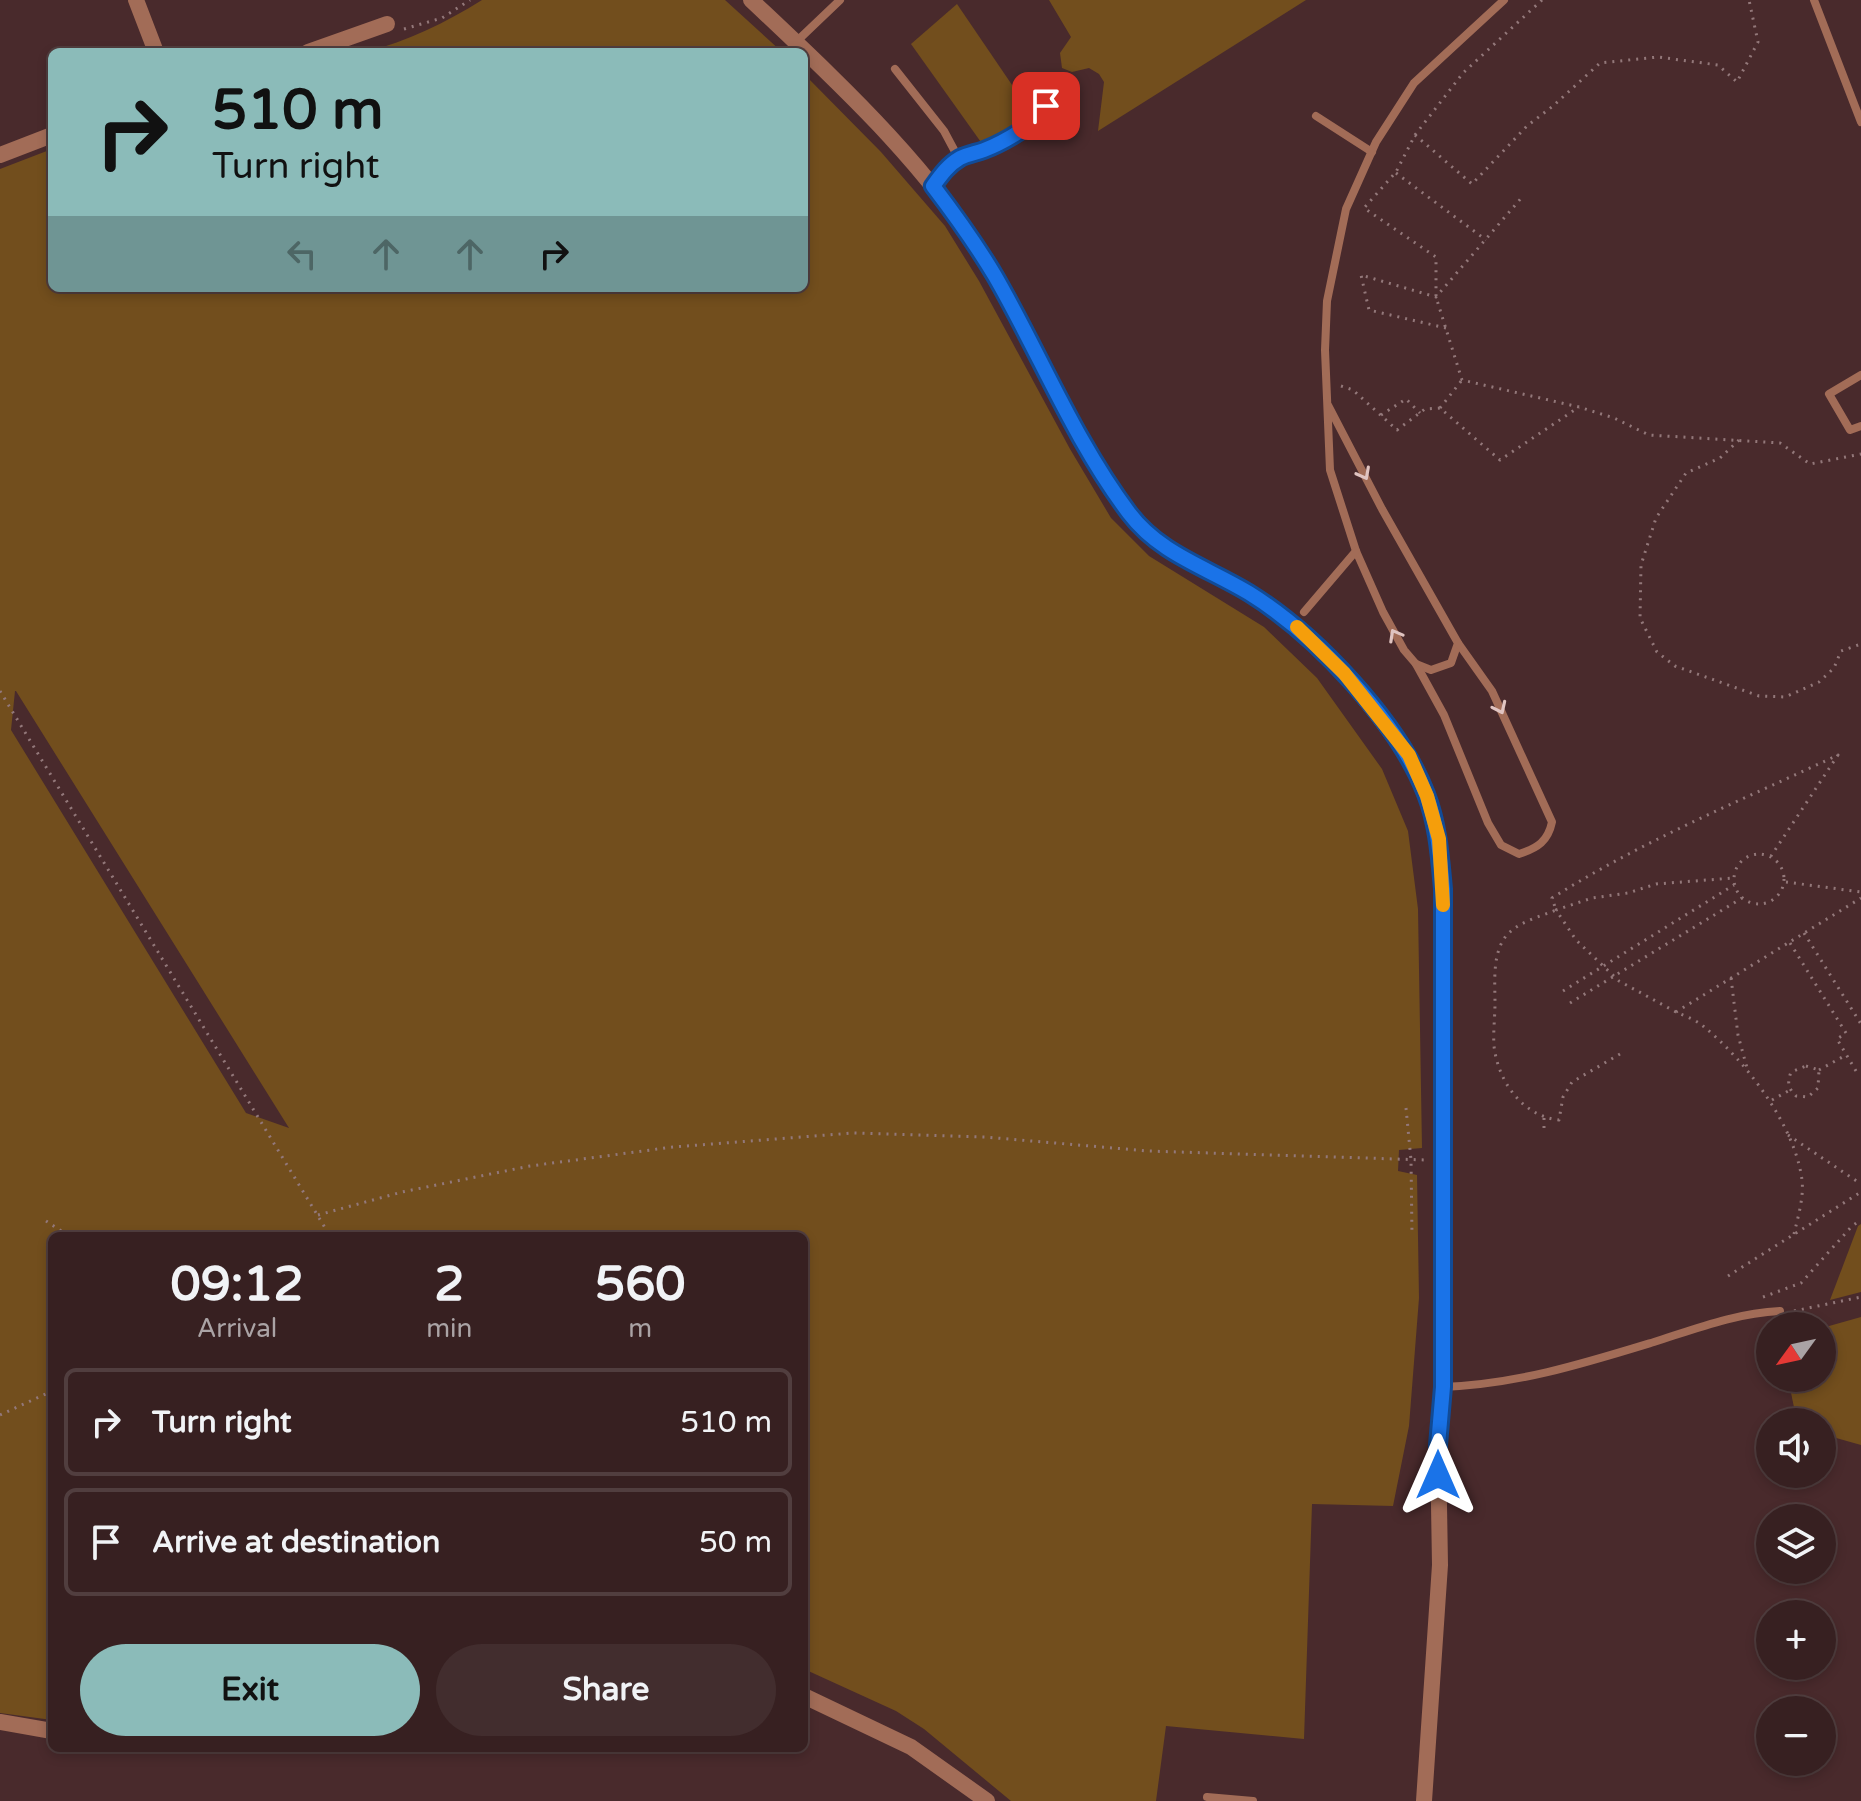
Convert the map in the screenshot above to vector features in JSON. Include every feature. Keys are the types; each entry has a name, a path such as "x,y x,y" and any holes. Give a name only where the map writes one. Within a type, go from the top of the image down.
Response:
{"street":[{"path":"136,0 154,48"},
{"path":"751,0 801,48"},
{"path":"319,48 387,24"},
{"path":"808,55 884,131 961,223 994,275 1087,450 1145,532 1167,549 1270,606 1316,644 1344,673 1409,755 1427,796 1439,839 1443,889 1443,1387 1438,1445 1440,1565 1424,1801"},
{"path":"0,155 48,137"},
{"path":"808,1698 911,1747 987,1801"},
{"path":"0,1722 48,1730"}],"lane":[{"path":"796,43 840,0"},
{"path":"1328,405 1458,643 1492,691 1552,822 1549,835 1528,851 1519,854 1501,845 1488,823 1444,715 1383,612 1356,551 1330,470 1325,350 1329,293 1346,209 1372,152 1414,83 1504,0"},
{"path":"1814,0 1861,122"},
{"path":"895,69 944,131 959,159"},
{"path":"933,186 946,168 959,159 987,149 1045,113 1046,106 1039,87"},
{"path":"1316,116 1372,152"},
{"path":"1861,375 1829,394 1850,430 1861,426"},
{"path":"1304,612 1356,551"},
{"path":"1416,664 1431,670 1451,663 1458,643"},
{"path":"1443,1387 1519,1380 1721,1321 1756,1312 1780,1311"},
{"path":"1207,1797 1253,1801"}],"path":[{"path":"387,24 399,31 442,18 470,0"},
{"path":"1462,380 1436,297 1436,257 1364,208 1396,172 1415,135 1463,73 1542,0"},
{"path":"1415,135 1472,184 1527,126 1600,63 1658,57 1718,65 1737,82 1758,42 1749,0"},
{"path":"1396,172 1486,240"},
{"path":"1436,297 1523,196"},
{"path":"1436,297 1361,275 1369,310 1446,328"},
{"path":"1462,380 1579,407 1614,418 1649,435 1780,443 1810,464 1861,454"},
{"path":"1440,408 1462,380"},
{"path":"1327,382 1353,390 1397,430 1425,409 1440,408 1500,460 1579,407"},
{"path":"1381,415 1406,399 1420,413"},
{"path":"1739,440 1720,458 1686,473 1656,518 1641,565 1640,618 1657,652 1675,666 1759,696 1785,697 1819,682 1834,668 1841,651 1861,644"},
{"path":"0,691 328,1232"},
{"path":"1771,856 1838,755 1632,852 1552,898 1556,910 1576,940 1614,976 1702,1025 1748,1072 1787,1134 1802,1180 1794,1234"},
{"path":"1753,854 1771,856 1783,870 1785,882 1778,897 1758,905 1742,898 1733,878 1740,862 1753,854"},
{"path":"1620,1054 1572,1082 1563,1097 1559,1120 1544,1118 1522,1106 1503,1078 1494,1047 1495,972 1504,938 1515,928 1592,898 1628,893 1656,884 1733,878"},
{"path":"1785,882 1860,898"},
{"path":"1563,991 1734,885"},
{"path":"1570,1003 1742,898"},
{"path":"1676,1012 1860,898"},
{"path":"1804,933 1861,1024"},
{"path":"1789,942 1846,1033 1837,1039 1846,1055 1856,1071 1861,1068"},
{"path":"1731,978 1738,1035 1748,1072"},
{"path":"1819,1070 1818,1088 1808,1097 1796,1096 1790,1090 1788,1081 1791,1072 1806,1066 1819,1070 1846,1055"},
{"path":"1772,1100 1790,1090"},
{"path":"1406,1108 1411,1160 1412,1235"},
{"path":"1544,1118 1544,1131"},
{"path":"318,1215 402,1192 530,1166 673,1147 853,1133 985,1137 1148,1151 1441,1160"},
{"path":"1787,1134 1861,1184"},
{"path":"1728,1276 1861,1192"},
{"path":"1760,1298 1801,1283 1861,1220"},
{"path":"46,1221 63,1232"},
{"path":"1780,1311 1806,1310 1861,1297"},
{"path":"0,1415 48,1393"}],"shaded area":[{"path":"482,0 725,0 778,48 378,48 454,16"},
{"path":"1049,0 1306,0 1098,131 1104,82 1099,74 1089,68 1072,72 1062,68 1060,53 1071,37"},
{"path":"957,4 1031,113 983,145 911,44"},
{"path":"808,78 881,152 945,226 1111,518 1149,556 1264,627 1317,678 1382,769 1408,831 1418,909 1422,1148 1399,1150 1398,1171 1417,1175 1419,1298 1409,1426 1393,1506 1312,1504 1304,1739 1166,1726 1156,1801 1011,1801 924,1729 896,1711 808,1671 808,1232 48,1232 48,1719 0,1713 0,169 48,151 48,292 808,292","holes":["15,691 289,1128 246,1113 11,730"]},
{"path":"1861,1224 1861,1292 1830,1300 1858,1226"},
{"path":"1861,1317 1861,1445 1836,1438 1836,1408 1794,1408 1791,1392 1836,1392 1836,1324"}],"slow traffic":[{"path":"1297,627 1344,673 1409,755 1427,796 1439,839 1443,905"}],"route":[{"path":"1046,106 1045,113 1037,120 946,168 933,186 994,275 1087,450 1129,513 1145,532 1167,549 1245,590 1316,644 1344,673 1409,755 1427,796 1439,839 1443,889 1443,1387 1438,1475"}]}
